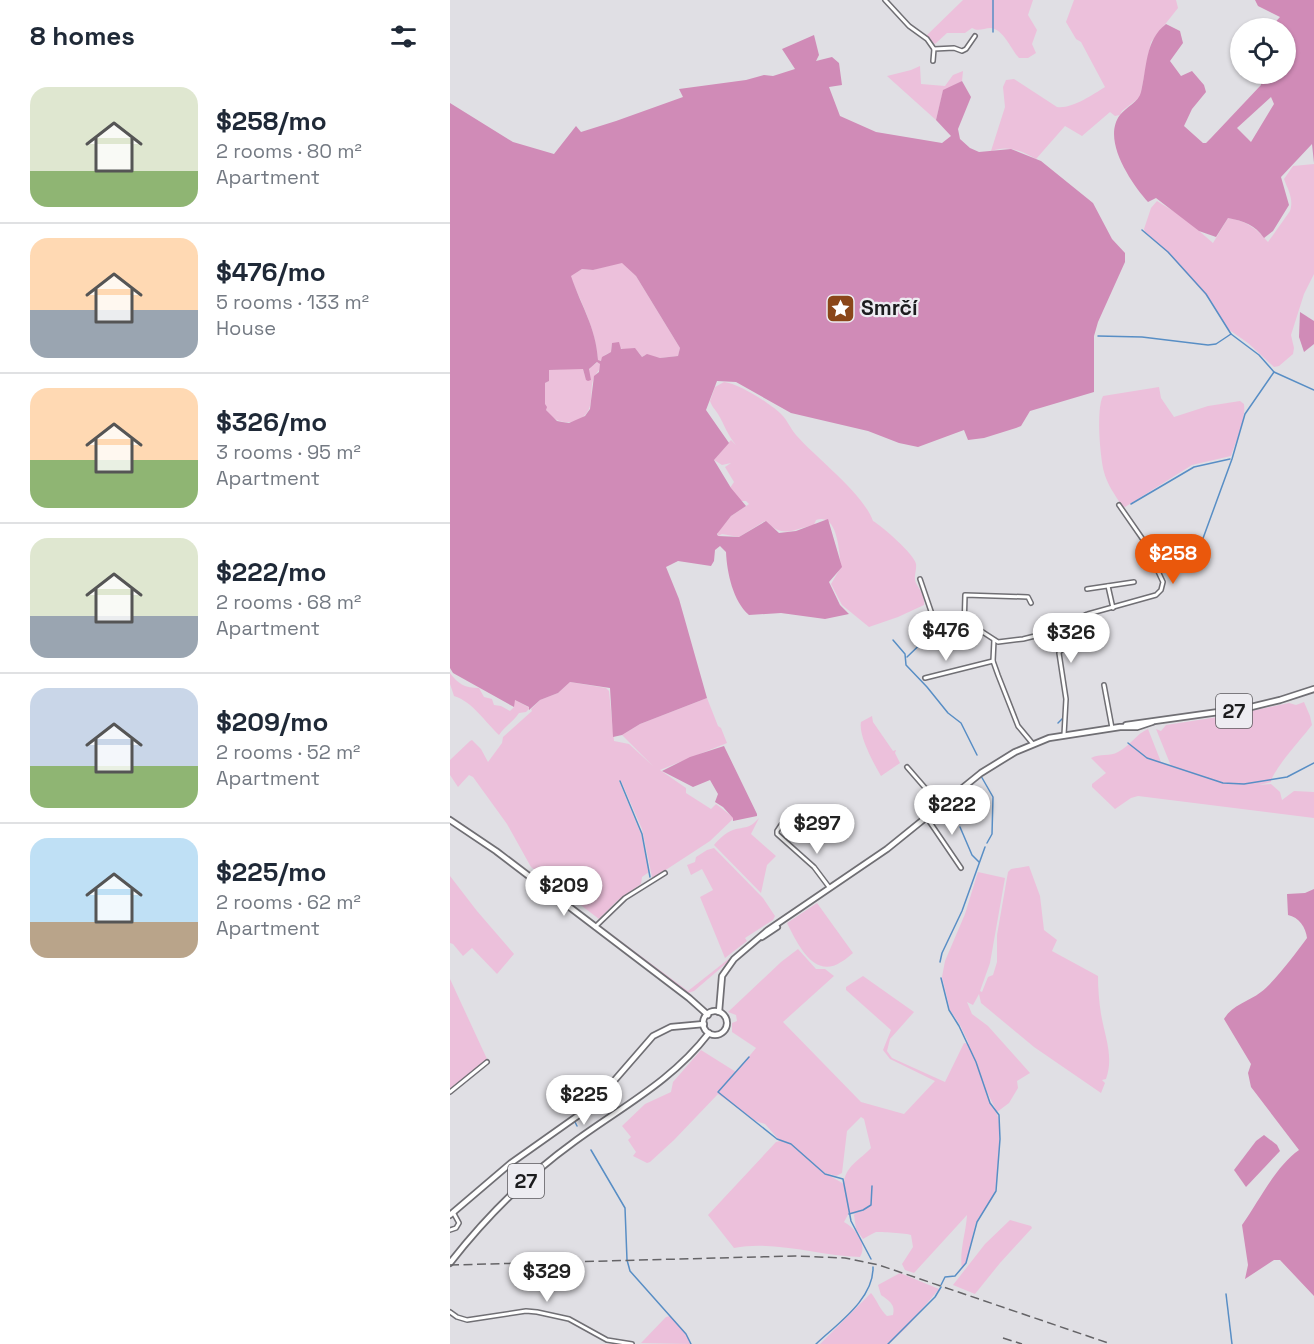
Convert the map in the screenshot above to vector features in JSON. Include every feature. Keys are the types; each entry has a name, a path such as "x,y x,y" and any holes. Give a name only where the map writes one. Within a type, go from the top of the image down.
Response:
{"main road":[{"name":"27","path":"450,1263 495,1210 535,1172 582,1136 660,1084 688,1058 709,1033 719,1034 726,1028 726,1018 719,1012 724,970 756,941 887,849 981,772 1033,744 1064,735 1120,727 1137,727 1152,722 1247,708 1314,688"},
{"path":"450,820 597,925 708,1015"},
{"path":"704,1024 708,1015 719,1012"},
{"path":"704,1024 709,1033"},
{"path":"452,1213 512,1163 593,1106 656,1034 672,1027 704,1024"}],"street":[{"path":"885,0 909,26 927,39 934,49 933,61"},
{"path":"934,49 954,48 962,51 975,36"},
{"path":"939,636 964,630 980,630 994,640 1006,642 1042,634 1046,622 1066,623 1156,595 1161,590 1163,582 1144,541 1119,505"},
{"path":"920,579 934,620 948,633"},
{"path":"1088,589 1134,582"},
{"path":"1108,586 1113,608"},
{"path":"964,630 964,595 1027,597 1031,603"},
{"path":"1064,735 1066,699 1059,653 1086,615"},
{"path":"994,640 993,661 1018,726 1033,744"},
{"path":"925,678 993,661"},
{"path":"1104,685 1112,728"},
{"path":"907,767 940,805"},
{"path":"926,817 961,868"},
{"path":"781,825 777,831 778,835 814,867 830,889"},
{"path":"597,925 625,898 665,873"},
{"path":"450,1092 487,1062"},
{"path":"450,1230 456,1228 459,1223 452,1213"},
{"path":"450,1312 467,1320 526,1311 537,1312 569,1319 607,1340 632,1344"}],"shaded area":[{"path":"963,0 1033,0 1028,15 1037,30 1032,44 1036,53 1028,58 1019,58 1003,36 991,28 979,30 972,28 965,33 947,33 935,44 925,37"},
{"path":"1074,0 1176,0 1178,8 1151,42 1140,97 1120,115 1115,116 1110,112 1082,136 1065,126 1036,159 1014,149 1003,148 991,151 1005,107 1003,87 1006,80 1014,79 1057,107 1075,104 1105,87 1081,42 1076,39 1066,22"},
{"path":"1255,0 1314,0 1314,163 1312,144 1281,177 1289,205 1273,231 1264,238 1249,224 1228,218 1216,237 1199,231 1156,198 1148,202 1121,161 1114,137 1115,125 1120,115 1140,96 1150,46 1166,24 1180,31 1183,43 1170,61 1181,76 1192,71 1204,85 1206,92 1192,109 1184,126 1203,143 1206,143 1261,84 1296,84 1296,18 1280,17 1258,6","holes":["1271,97 1274,104 1251,142 1237,128"]},
{"path":"814,35 819,55 816,61 832,57 839,63 842,85 829,87 840,116 876,132 942,143 951,136 936,120 943,90 962,81 971,97 958,129 960,139 979,152 1011,149 1041,161 1093,203 1112,239 1125,253 1125,262 1094,336 1094,392 1030,411 1021,426 984,438 968,440 964,430 918,447 899,443 868,431 791,413 736,382 717,381 706,410 729,443 714,460 731,488 746,506 731,516 717,534 718,536 739,537 766,521 779,533 796,531 828,519 842,567 829,582 840,605 849,614 825,619 781,613 749,615 735,594 729,577 726,552 720,546 715,550 711,566 678,561 666,567 679,599 707,698 613,737 610,688 570,682 558,693 540,700 529,710 529,707 515,700 514,707 453,673 450,668 450,103 513,142 554,154 576,126 581,132 683,97 679,89 746,80 764,75 773,76 795,69 782,49","holes":["622,263 636,276 680,348 678,356 660,358 647,354 642,357 635,348 621,349 619,342 612,343 611,352 602,357 601,361 598,360 591,327 571,276 582,269 593,270","597,362 600,364 599,372 594,376 590,409 585,416 569,423 557,421 546,410 545,404 545,383 549,381 549,370 583,369 588,381 591,380 589,369"]},
{"path":"920,66 921,84 945,86 953,75 963,71 962,81 943,91 936,120 887,76"},
{"path":"1314,164 1314,274 1304,294 1291,335 1293,354 1279,366 1274,367 1248,343 1228,329 1210,300 1144,229 1151,208 1157,201 1183,217 1213,243 1228,218 1251,226 1268,242 1290,211 1291,199 1284,179 1293,166"},
{"path":"622,262 636,276 680,348 678,356 660,358 645,355 642,357 632,349 624,350 612,343 611,352 601,361 598,360 597,349 584,307 570,276 582,269 593,270"},
{"path":"1300,312 1314,321 1314,344 1304,352 1299,337"},
{"path":"598,362 600,368 593,380 588,412 579,419 568,422 552,417 544,401 545,383 549,381 549,370 580,368 583,369 585,376"},
{"path":"724,382 753,394 780,413 796,435 860,499 873,521 904,547 916,564 915,581 923,596 924,605 869,627 842,605 831,584 841,567 838,543 833,527 823,519 816,520 814,525 789,531 778,530 765,521 739,537 722,534 718,536 718,532 731,516 749,504 741,501 730,488 734,482 725,467 731,463 722,465 714,460 731,440 736,445 710,401 715,387"},
{"path":"1159,387 1161,398 1174,417 1208,406 1240,401 1244,404 1242,424 1231,456 1192,465 1125,507 1122,506 1107,481 1104,472 1099,433 1101,402 1103,396"},
{"path":"450,673 462,685 479,688 484,697 492,699 494,705 510,711 514,707 513,701 515,700 530,708 526,712 519,713 499,735 473,708 454,696 450,684"},
{"path":"570,682 606,688 609,691 614,741 629,744 653,766 622,735 640,724 707,698 727,743 660,770 686,788 686,793 711,809 716,804 734,818 710,841 655,877 652,877 642,829 621,781 619,781 641,834 649,872 642,877 641,884 618,900 599,919 531,867 507,824 473,777 469,775 458,787 450,775 450,760 470,741 472,740 481,749 488,762 502,743 503,737 532,711 531,709 540,700 558,693"},
{"path":"1304,702 1312,725 1282,762 1271,782 1259,785 1271,784 1280,792 1282,800 1294,791 1314,792 1314,818 1138,796 1115,809 1092,787 1092,784 1106,773 1091,758 1118,752 1148,729 1161,762 1171,766 1156,729 1161,731 1166,725"},
{"path":"872,716 873,722 893,751 896,750 895,753 900,763 881,776 867,749 861,728 861,722"},
{"path":"724,746 757,816 733,821 723,807 715,802 718,794 710,780 693,787 662,771 690,757"},
{"path":"759,818 751,834 776,856 767,865 761,893 714,845 727,833 749,826"},
{"path":"714,848 763,898 775,916 773,920 745,938 747,941 725,958 700,897 713,890 702,869 691,875 687,865 695,862 696,857 707,850"},
{"path":"1029,866 1040,896 1044,930 1057,940 1052,951 1098,976 1100,1009 1109,1063 1106,1079 1102,1080 1105,1083 1101,1093 1034,1047 981,1003 979,994 973,1005 967,1002 972,1014 988,1026 1030,1073 1017,1081 1018,1088 1009,1103 997,1112 985,1088 997,1113 999,1123 997,1180 994,1195 977,1222 969,1255 962,1269 962,1249 967,1215 914,1273 905,1270 902,1264 913,1247 911,1235 876,1232 863,1239 856,1229 855,1214 849,1213 844,1222 859,1237 862,1247 860,1257 781,1247 734,1248 708,1215 776,1142 780,1141 765,1124 756,1121 718,1094 650,1162 647,1163 633,1156 636,1152 628,1140 631,1137 622,1126 645,1104 671,1092 673,1082 701,1050 736,1072 756,1048 732,1032 732,1023 737,1021 736,1015 728,1012 798,949 816,969 825,969 834,976 783,1022 861,1102 904,1114 935,1081 890,1059 883,1050 891,1030 846,990 846,987 863,976 914,1012 890,1039 887,1051 892,1058 945,1082 964,1043 969,1044 950,1010 942,977 945,961 965,914 978,872 1005,878 990,963 980,991 982,992 988,977 993,975 997,962 997,935 1008,872 1011,869","holes":["861,1117 864,1119 871,1148 850,1168 844,1184 825,1173 836,1176 842,1173 847,1131"]},
{"path":"450,876 514,954 497,974 472,948 463,956 450,943"},
{"path":"1314,889 1314,1296 1280,1260 1274,1260 1245,1279 1248,1265 1242,1225 1275,1175 1299,1150 1251,1087 1248,1073 1251,1064 1224,1019 1231,1010 1267,987 1307,938 1301,924 1288,915 1287,894 1305,893"},
{"path":"817,903 853,953 831,966 815,963 808,957 787,923"},
{"path":"599,925 688,991 764,931 694,991 688,993"},
{"path":"450,979 487,1059 478,1070 450,1092"},
{"path":"1264,1135 1277,1145 1280,1151 1246,1187 1234,1170 1256,1141"},
{"path":"1010,1220 1032,1228 975,1294 953,1285 985,1244"},
{"path":"900,1273 939,1289 907,1327 889,1344 820,1344 871,1293 887,1316 893,1315 892,1305 881,1295 878,1285"},
{"path":"670,1316 687,1335 690,1344 641,1343 666,1317"}],"waterway":[{"path":"993,0 993,32"},
{"path":"1142,230 1168,252 1206,294 1231,334 1259,355 1274,372 1314,390"},
{"path":"1098,336 1142,337 1208,345 1216,344 1231,334"},
{"path":"1187,571 1194,563 1232,459 1245,414 1274,372"},
{"path":"1131,504 1194,467 1230,459"},
{"path":"907,657 934,631 933,624"},
{"path":"893,640 905,654 906,665 948,713 961,723 977,755"},
{"path":"1058,723 1063,718"},
{"path":"1128,743 1147,758 1223,783 1244,784 1287,777 1314,763"},
{"path":"981,776 993,797 992,834 987,843"},
{"path":"620,781 642,834 650,877"},
{"path":"960,827 972,855 979,862"},
{"path":"940,962 962,911 985,847"},
{"path":"941,978 949,1010 976,1062 990,1103 999,1115 1000,1139 996,1191 977,1222 966,1263 955,1276 945,1277 941,1285"},
{"path":"749,1057 718,1092 777,1139 791,1144 825,1174 843,1179 851,1221 871,1259"},
{"path":"575,1122 577,1126"},
{"path":"591,1150 625,1208 627,1260 630,1271 686,1334 691,1344"},
{"path":"849,1214 871,1205 872,1186"},
{"path":"816,1344 861,1300 872,1279 873,1267"},
{"path":"888,1344 935,1297 941,1287"},
{"path":"1226,1294 1232,1344"}],"railway":[{"path":"450,1265 795,1256 845,1258 879,1265 1111,1344"},
{"path":"1003,1338 1022,1344"}],"place":[{"name":"Smrčí","path":"840,308"}]}
